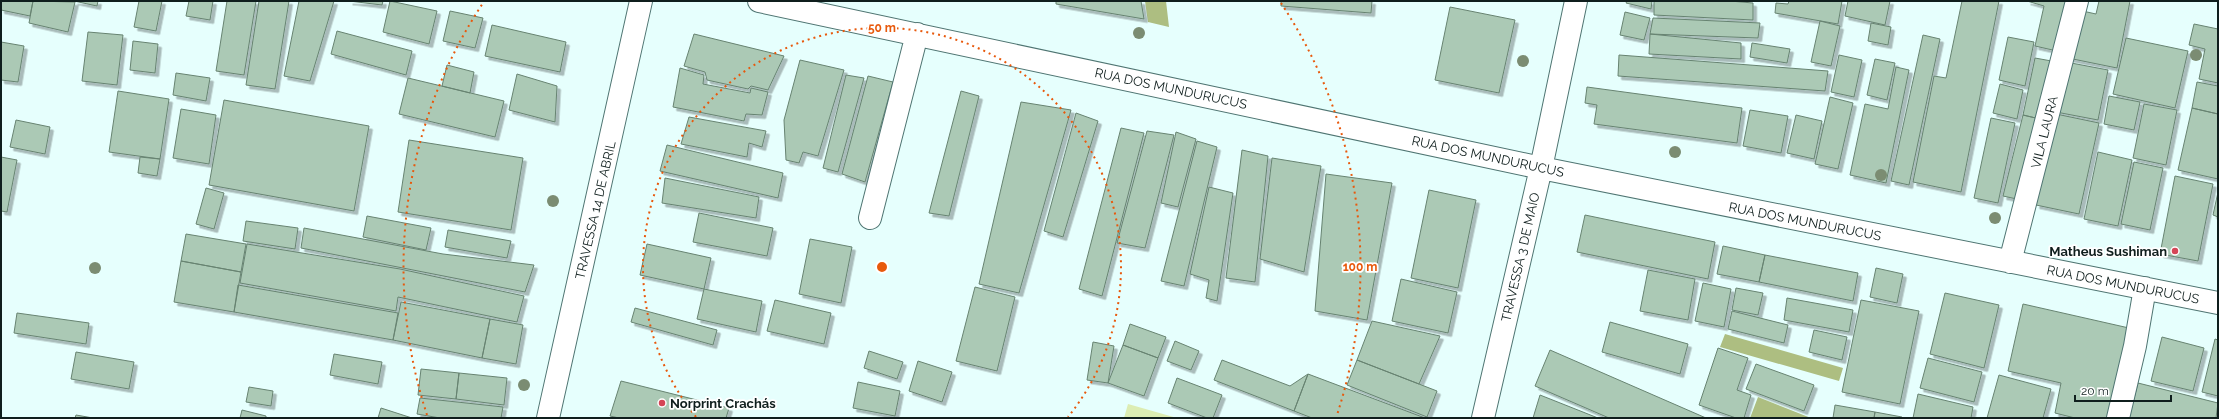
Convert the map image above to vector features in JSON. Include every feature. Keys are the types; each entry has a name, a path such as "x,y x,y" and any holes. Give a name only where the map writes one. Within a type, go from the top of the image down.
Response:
{"street":[{"name":"TRAVESSA 14 DE ABRIL","path":"548,418 641,1"},
{"name":"RUA DOS MUNDURUCUS","path":"759,1 1541,168 2218,303"},
{"name":"TRAVESSA 3 DE MAIO","path":"1483,418 1541,168 1576,1"},
{"name":"VILA LAURA","path":"2010,262 2077,1"},
{"path":"870,218 917,34"},
{"path":"2118,418 2135,346 2145,288"}],"green space":[{"path":"1145,1 1166,1 1169,27 1148,22"},
{"path":"1725,334 1843,368 1839,381 1720,347"},
{"path":"1758,397 1811,418 1750,418"},
{"path":"1128,404 1177,418 1124,418"}],"building":[{"path":"1,1 33,1 30,16 1,10"},
{"path":"33,1 75,2 68,32 29,23"},
{"path":"74,1 98,1 97,6"},
{"path":"139,1 162,1 156,31 134,27"},
{"path":"189,1 213,1 210,20 186,16"},
{"path":"227,1 256,1 244,75 216,71"},
{"path":"259,1 289,1 275,89 246,85"},
{"path":"299,1 334,1 310,81 284,76"},
{"path":"349,1 383,1 382,5"},
{"path":"390,1 437,11 429,44 383,32"},
{"path":"1056,1 1141,1 1144,19 1056,4"},
{"path":"1281,1 1372,1 1371,13 1281,6"},
{"path":"1627,1 1652,1 1651,9 1626,3"},
{"path":"1654,1 1730,1 1753,3 1753,20 1654,15"},
{"path":"1789,1 1842,1 1838,24 1775,13 1776,3 1788,4"},
{"path":"1848,1 1890,1 1885,25 1845,16"},
{"path":"1962,1 1999,1 1961,192 1913,182 1934,76 1946,78"},
{"path":"2027,1 2067,1 2057,51 2035,46 2044,6"},
{"path":"2099,1 2130,1 2117,68 2068,58 2078,10 2096,14"},
{"path":"1450,7 1515,20 1499,93 1435,80"},
{"path":"450,11 483,18 475,48 443,41"},
{"path":"1625,12 1650,18 1644,40 1620,35"},
{"path":"1653,18 1760,23 1758,38 1650,34"},
{"path":"1820,21 1840,26 1831,66 1811,62"},
{"path":"1871,23 1891,27 1888,45 1868,41"},
{"path":"2194,24 2218,29 2218,83 2199,79 2205,49 2189,45"},
{"path":"492,25 566,42 560,72 485,56"},
{"path":"337,31 412,51 406,75 331,54"},
{"path":"88,32 123,35 117,85 82,81"},
{"path":"694,34 784,56 768,90 751,86 748,89 707,80 705,72 684,66"},
{"path":"1650,34 1741,43 1741,59 1649,54"},
{"path":"1923,35 1940,39 1909,185 1891,181"},
{"path":"2008,37 2034,42 2025,86 1999,80"},
{"path":"2126,38 2188,51 2175,108 2113,94"},
{"path":"133,41 158,44 155,73 130,70"},
{"path":"1,42 24,46 18,82 1,80"},
{"path":"1752,43 1790,49 1787,63 1750,57"},
{"path":"1619,55 1828,71 1825,91 1618,76"},
{"path":"1839,55 1862,60 1854,97 1831,92"},
{"path":"2035,58 2057,62 2044,120 2023,115"},
{"path":"1875,59 1895,63 1887,100 1867,95"},
{"path":"800,60 844,70 818,156 803,152 799,163 786,160 784,120"},
{"path":"2066,62 2108,70 2098,120 2056,112"},
{"path":"447,65 474,72 470,93 442,86"},
{"path":"1896,67 1909,70 1886,183 1850,175 1865,104 1888,109"},
{"path":"680,68 704,75 703,84 750,93 751,88 768,92 762,115 746,114 744,121 673,107"},
{"path":"176,73 210,78 206,101 173,95"},
{"path":"517,74 557,86 555,122 509,110"},
{"path":"846,75 864,78 838,172 823,168"},
{"path":"868,76 893,82 865,182 842,174"},
{"path":"408,78 504,101 495,137 399,114"},
{"path":"2197,82 2218,86 2218,114 2192,108"},
{"path":"2000,84 2023,90 2017,119 1993,113"},
{"path":"1587,87 1742,108 1737,143 1594,124 1597,105 1585,103"},
{"path":"118,91 169,99 160,159 109,152"},
{"path":"961,91 979,96 949,216 929,213"},
{"path":"2109,96 2140,102 2134,130 2104,124"},
{"path":"1830,97 1853,103 1838,169 1815,164"},
{"path":"224,100 369,126 354,211 209,185"},
{"path":"1021,102 1071,110 1019,293 979,284"},
{"path":"2144,104 2177,110 2166,165 2133,158"},
{"path":"2192,108 2218,114 2218,179 2178,170"},
{"path":"181,109 216,115 209,164 173,158"},
{"path":"1750,110 1788,116 1781,153 1743,146"},
{"path":"1076,113 1098,121 1063,237 1044,231"},
{"path":"2056,114 2099,123 2079,214 2036,205"},
{"path":"1796,115 1822,121 1814,159 1787,153"},
{"path":"2023,115 2044,120 2026,201 2003,196"},
{"path":"689,117 766,131 762,147 749,143 747,157 681,144"},
{"path":"1991,118 2015,123 1998,203 1974,198"},
{"path":"16,120 50,127 45,154 10,147"},
{"path":"1121,128 1144,133 1102,296 1079,289"},
{"path":"1147,131 1174,135 1145,248 1117,243"},
{"path":"1176,132 1196,139 1178,207 1161,203"},
{"path":"409,140 523,158 511,230 398,212"},
{"path":"1197,141 1217,147 1184,286 1161,281"},
{"path":"667,145 783,173 778,198 660,171"},
{"path":"1242,150 1268,156 1255,282 1226,278"},
{"path":"2098,152 2132,160 2118,226 2084,219"},
{"path":"1,157 17,160 7,212 1,211"},
{"path":"140,157 160,159 157,176 138,173"},
{"path":"1272,158 1321,166 1304,272 1260,259"},
{"path":"2134,162 2163,168 2150,230 2121,224"},
{"path":"1326,174 1392,183 1367,320 1315,311"},
{"path":"2175,176 2213,184 2198,261 2160,254"},
{"path":"665,178 759,197 756,218 662,203"},
{"path":"1209,187 1233,193 1217,301 1206,298 1209,280 1190,274"},
{"path":"206,188 224,193 214,229 196,224"},
{"path":"1429,190 1476,200 1458,288 1411,278"},
{"path":"2218,192 2218,217 2213,215"},
{"path":"699,213 773,228 767,256 693,242"},
{"path":"1585,215 1715,242 1708,279 1577,252"},
{"path":"367,216 431,228 426,250 363,237"},
{"path":"246,221 298,228 295,249 243,241"},
{"path":"304,228 443,254 534,265 525,292 301,248"},
{"path":"448,230 511,241 507,258 445,247"},
{"path":"186,234 246,244 241,272 181,261"},
{"path":"810,239 852,247 841,303 799,294"},
{"path":"247,244 400,269 524,296 517,322 398,297 396,311 240,283"},
{"path":"647,244 711,258 704,289 640,275"},
{"path":"1723,246 1765,255 1759,282 1717,274"},
{"path":"1765,255 1858,273 1853,301 1759,282"},
{"path":"181,261 241,272 234,312 174,302"},
{"path":"1876,268 1903,274 1897,303 1870,297"},
{"path":"1648,270 1695,279 1688,320 1640,311"},
{"path":"1401,279 1457,292 1448,333 1392,321"},
{"path":"1703,283 1731,289 1724,327 1695,321"},
{"path":"238,285 398,313 393,340 234,312"},
{"path":"975,287 1015,297 997,371 956,361"},
{"path":"1736,288 1763,293 1758,315 1732,310"},
{"path":"704,289 762,301 756,332 697,319"},
{"path":"1945,293 1999,305 1984,368 1930,354"},
{"path":"1787,298 1853,310 1849,332 1784,320"},
{"path":"775,300 831,313 824,344 767,331"},
{"path":"1861,300 1919,311 1900,404 1842,392"},
{"path":"401,302 490,319 482,358 393,340"},
{"path":"2023,304 2129,328 2109,418 2075,418 2055,413 2061,383 2008,371"},
{"path":"635,308 717,330 713,345 631,322"},
{"path":"1732,311 1788,325 1784,343 1728,329"},
{"path":"17,313 89,323 86,344 14,333"},
{"path":"490,319 523,325 516,364 482,358"},
{"path":"1372,321 1440,336 1419,384 1357,360"},
{"path":"1610,322 1688,344 1680,374 1602,352"},
{"path":"1130,324 1166,337 1158,358 1123,345"},
{"path":"1814,330 1847,337 1842,360 1809,352"},
{"path":"2162,337 2204,348 2193,391 2151,381"},
{"path":"2215,339 2218,340 2218,396 2202,392"},
{"path":"1175,341 1199,351 1191,370 1167,361"},
{"path":"1093,342 1114,346 1108,383 1087,380"},
{"path":"1123,345 1158,358 1144,396 1108,383"},
{"path":"1718,348 1748,358 1737,390 1751,395 1744,418 1736,418 1699,405"},
{"path":"1550,350 1706,418 1609,418 1535,386"},
{"path":"869,351 903,362 897,379 864,368"},
{"path":"76,352 134,362 129,389 71,379"},
{"path":"334,354 382,362 378,384 330,375"},
{"path":"1928,358 1982,372 1974,402 1920,388"},
{"path":"1222,360 1290,386 1308,374 1294,411 1214,380"},
{"path":"1357,360 1437,391 1427,417 1347,385"},
{"path":"918,361 952,372 942,402 909,391"},
{"path":"1756,364 1814,385 1804,411 1746,389"},
{"path":"421,369 459,373 456,399 418,395"},
{"path":"459,373 507,378 504,405 456,399"},
{"path":"1308,374 1425,418 1312,418 1294,411"},
{"path":"1999,375 2051,389 2043,418 1987,418"},
{"path":"1177,378 1222,395 1213,418 1207,418 1168,403"},
{"name":"Norprint Crachás","path":"621,381 729,408 726,418 619,418 610,416"},
{"path":"858,382 900,391 895,416 853,408"},
{"path":"2138,383 2218,403 2216,418 2129,418"},
{"path":"249,387 273,391 271,406 246,402"},
{"path":"1918,394 1973,407 1971,418 1913,418"},
{"path":"1540,395 1598,418 1533,418"},
{"path":"420,398 503,407 501,418 440,418 417,414"},
{"path":"1835,405 1875,412 1874,418 1833,418"},
{"path":"381,408 412,418 378,418"},
{"path":"242,410 266,416 266,418 240,418"},
{"path":"1875,412 1902,417 1902,418 1874,418"},
{"path":"76,415 93,418 75,418"}],"place":[{"name":"Matheus Sushiman","path":"2175,251"},
{"name":"Norprint Crachás","path":"662,403"}]}
